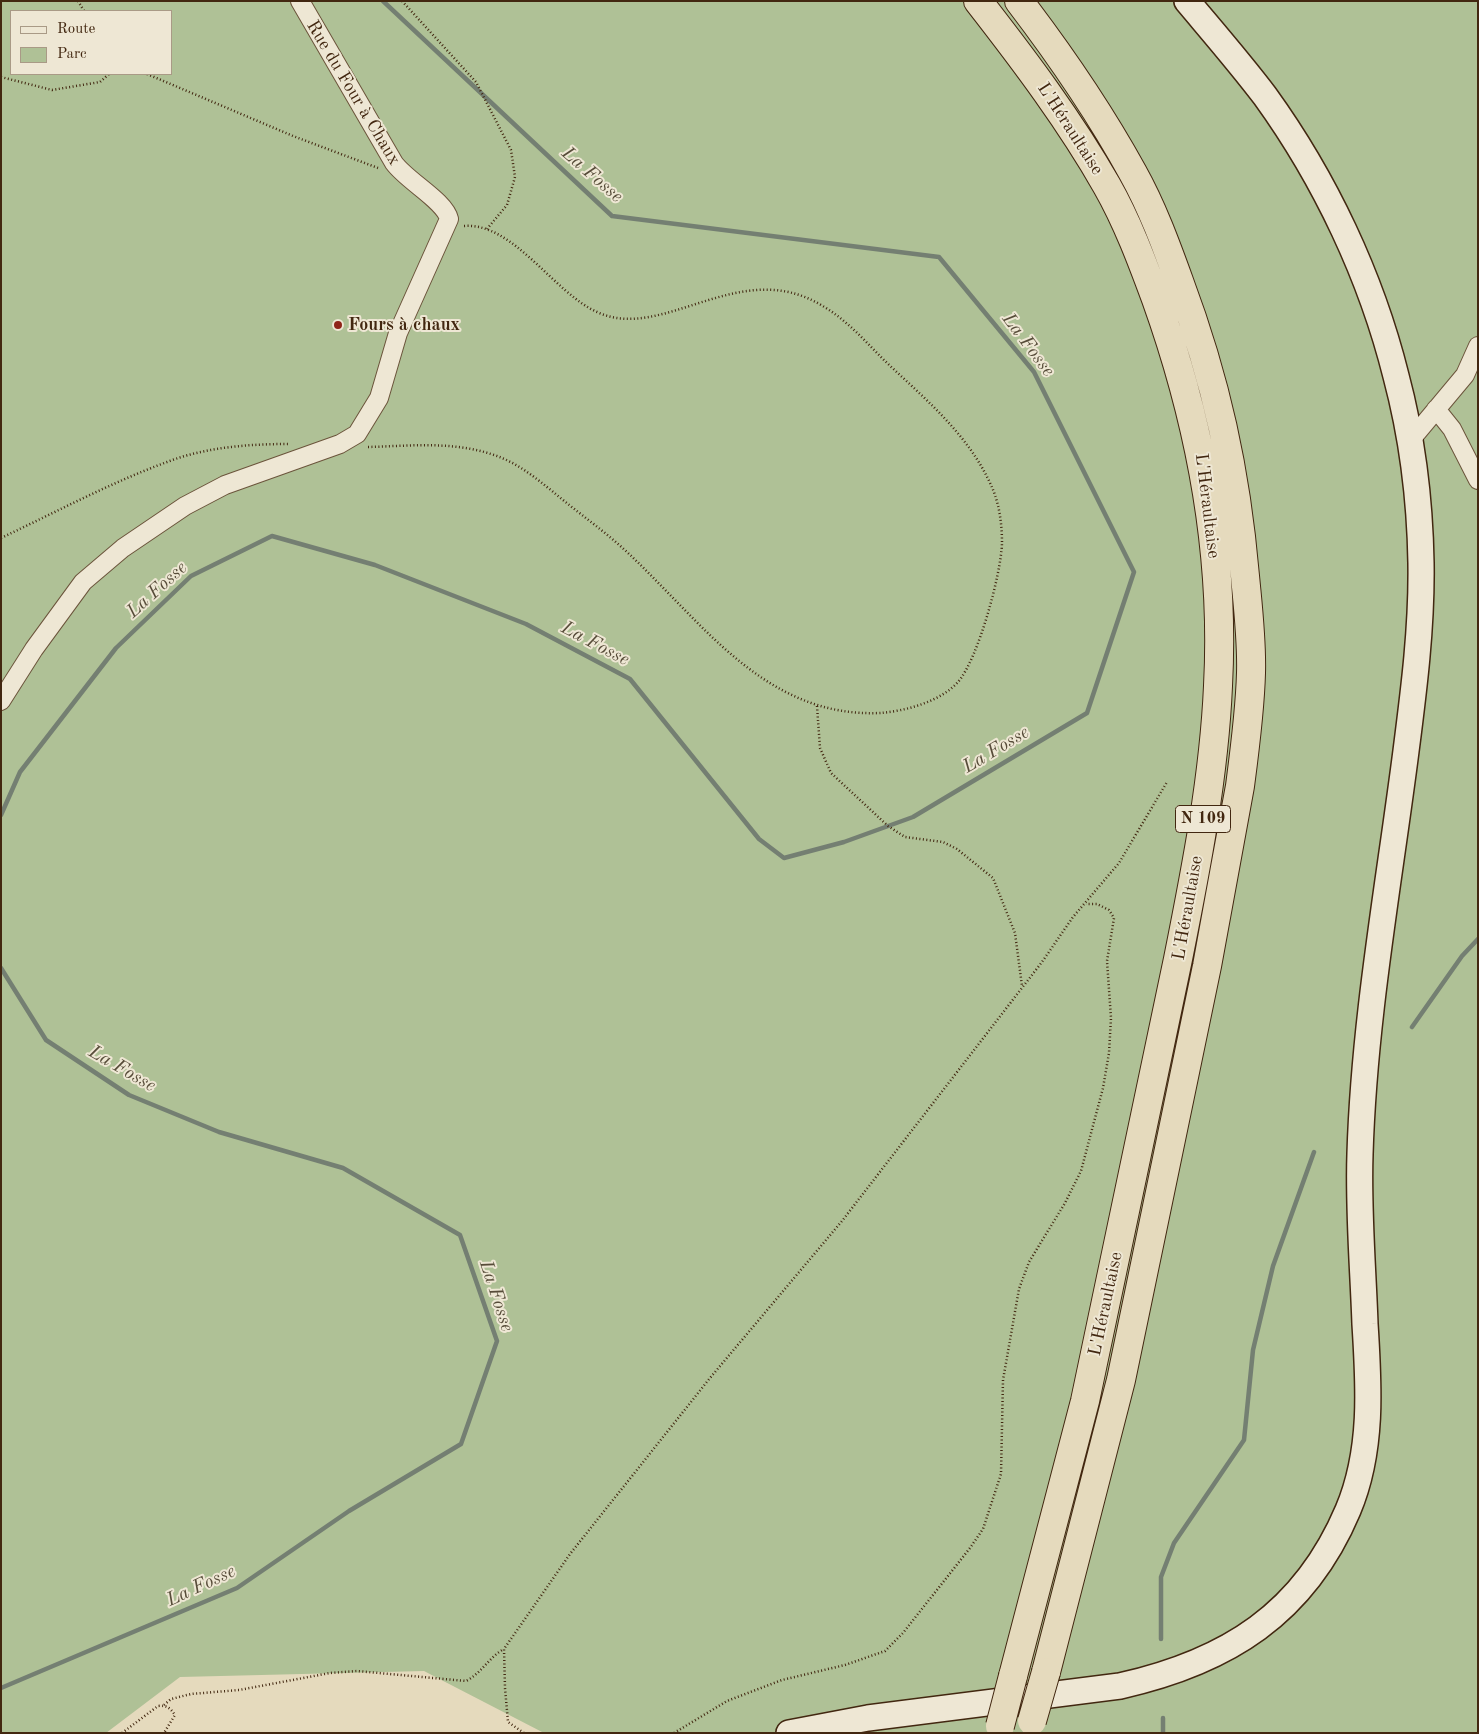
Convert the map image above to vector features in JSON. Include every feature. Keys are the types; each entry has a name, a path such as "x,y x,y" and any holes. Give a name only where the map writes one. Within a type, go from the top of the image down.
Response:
{"highway":[{"name":"L'Héraultaise","path":"978,1 1023,59 1108,187 1143,264 1169,334 1200,450 1212,532 1218,620 1219,683 1216,728 1192,890 1178,959 1085,1401 999,1729"},
{"name":"L'Héraultaise","path":"1019,1 1052,45 1093,106 1134,174 1168,250 1194,320 1212,378 1226,435 1239,510 1251,671 1247,732 1240,786 1171,1144 1121,1380 1046,1672 1030,1727"}],"street":[{"name":"Rue du Four à Chaux","path":"300,1 394,163 409,180 448,211 450,219 447,228"},
{"path":"789,1733 868,1718 1120,1686 1185,1668 1214,1656 1245,1638 1272,1618 1299,1590 1331,1546 1350,1506 1362,1467 1368,1420 1360,1154 1369,1036 1412,701 1420,618 1421,564 1418,503 1397,377 1376,307 1326,193 1266,97 1186,1"},
{"path":"1,701 34,649 83,582 123,548 185,506 225,485 340,444 357,434 379,398 398,334 447,228"},
{"path":"1409,442 1465,375 1478,346"},
{"path":"1436,410 1452,430 1478,480"}],"path":[{"path":"402,1 476,82 510,150 515,177 507,205 486,230"},
{"path":"1,77 52,90 100,82 108,75"},
{"path":"149,75 293,136 409,180"},
{"path":"364,447 423,445 462,448 491,454 523,468 626,551 734,658 792,696 817,706 834,710 880,712 907,709 940,696 958,682 975,653 997,573 1002,546 1000,514 992,487 974,452 951,424 851,328 824,306 805,297 779,290 760,289 713,298 656,316 622,320 598,313 579,301 499,234 471,225 447,228"},
{"path":"1,538 83,498 168,461 224,448 293,444"},
{"path":"817,706 820,748 831,773 888,826 905,837 943,842 957,849 993,878 1015,933 1022,987"},
{"path":"164,1705 171,1699 191,1694 239,1690 330,1673 357,1670 466,1681 477,1676 495,1654 504,1649 570,1554 710,1378 842,1221 1022,987 1073,917 1119,863 1167,782"},
{"path":"674,1733 727,1701 782,1680 844,1665 885,1651 903,1633 970,1548 983,1528 1001,1474 1003,1380 1019,1289 1029,1262 1066,1203 1081,1170 1103,1088 1110,1052 1111,1018 1107,961 1114,918 1109,910 1097,904 1086,904"},
{"path":"504,1649 504,1688 508,1722 524,1733"},
{"path":"122,1733 158,1706 164,1705 170,1707 176,1715 164,1733"}],"green space":[{"path":"1,1 1478,1 1478,1733 544,1733 424,1671 180,1677 106,1733 1,1733"}],"waterway":[{"name":"La Fosse","path":"1,815 20,772 116,648 191,576 272,536 375,565 526,624 630,679 759,839 784,858 844,842 913,817 1087,713 1134,572 1034,372 939,257 612,216 383,1"},
{"path":"1412,1027 1462,956 1478,939"},
{"name":"La Fosse","path":"1,968 46,1040 129,1095 219,1132 343,1168 460,1235 497,1341 461,1444 349,1511 237,1588 1,1688"},
{"path":"1161,1639 1161,1577 1174,1543 1244,1440 1253,1350 1273,1266 1314,1152"},
{"path":"1163,1718 1163,1733"}],"place":[{"name":"Fours à chaux","path":"338,325"}]}
